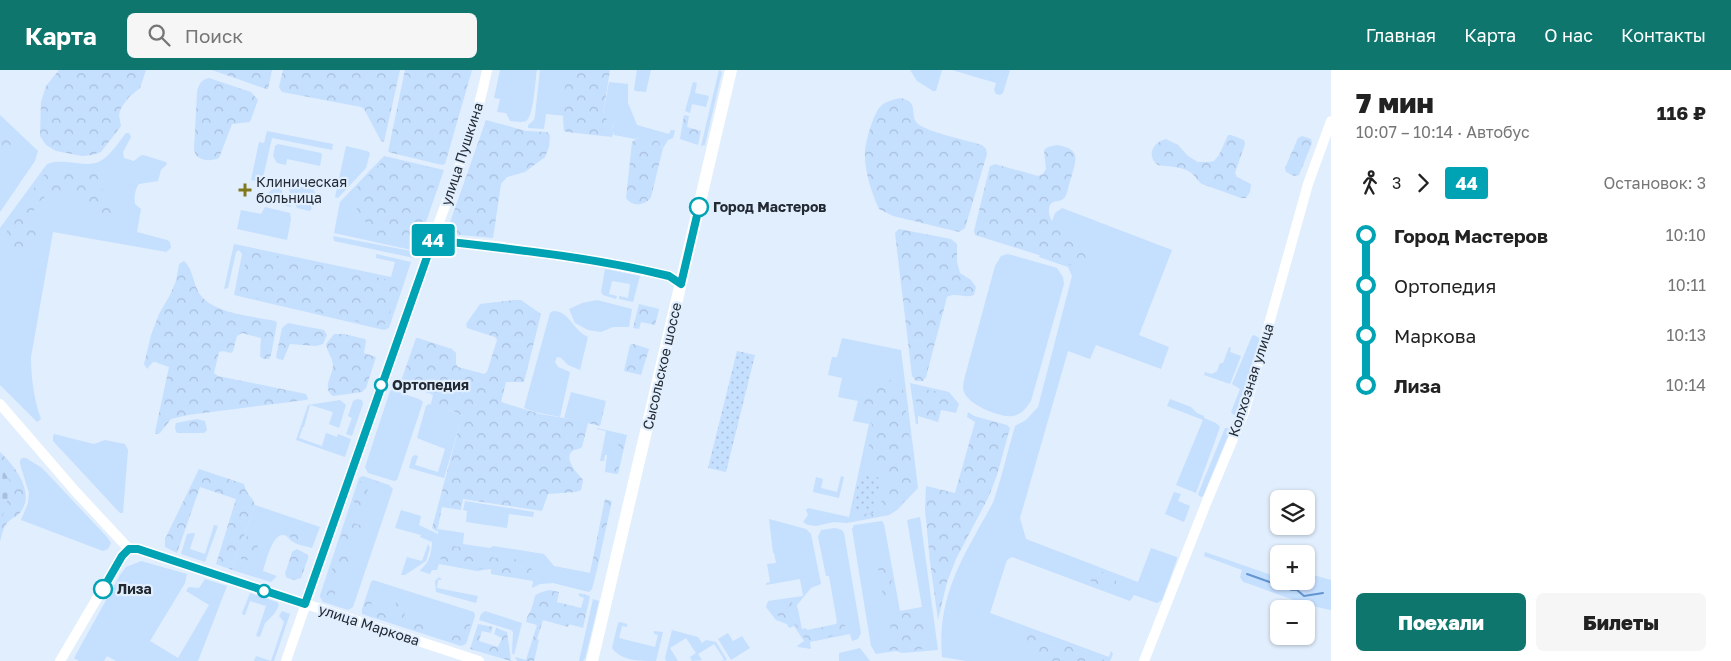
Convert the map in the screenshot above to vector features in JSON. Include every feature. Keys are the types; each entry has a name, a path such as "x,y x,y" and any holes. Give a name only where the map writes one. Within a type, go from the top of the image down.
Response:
{"main road":[{"name":"Сысольское шоссе","path":"592,661 731,70"}],"street":[{"name":"улица Пушкина","path":"286,661 433,240 476,113 487,70"},
{"name":"Колхозная улица","path":"1144,661 1244,410 1308,184 1331,121"},
{"path":"433,240 496,246 602,262 669,276 681,284"},
{"path":"0,404 76,492 129,549 122,556 60,661"},
{"name":"улица Маркова","path":"129,549 138,549 479,661"}],"green space":[{"path":"59,70 146,70 140,88 129,97 121,108 119,115 121,126 101,152 82,156 56,151 46,145 40,136 41,102 46,86"},
{"path":"212,70 272,70 268,89 266,89"},
{"path":"283,70 400,70 384,142 381,141 364,109 361,107 282,92 279,87"},
{"path":"405,70 472,70 445,164 442,165 388,152"},
{"path":"500,70 537,70 531,112 526,121 510,121 506,113 497,112 500,99 494,98"},
{"path":"540,70 574,70 566,116 546,114 544,129 528,128 528,125 534,120"},
{"path":"566,70 610,70 603,115 615,129 612,137 564,131"},
{"path":"637,70 651,70 646,92 635,91 634,89"},
{"path":"719,70 722,72 705,145 701,146"},
{"path":"910,70 942,70 936,91 917,81"},
{"path":"952,70 1010,70 1003,93 1000,95 996,94 994,90 996,83"},
{"path":"209,78 251,92 258,100 250,122 232,124 219,158 204,160 195,154 194,150 197,92 201,83"},
{"path":"609,82 628,84 628,103 637,125 669,134 671,130 675,130 673,138 668,140 663,148 661,144 639,137 635,139 614,135 614,127 603,115"},
{"path":"693,82 697,83 695,93 709,96 706,107 692,104 690,113 685,111"},
{"path":"900,98 910,102 918,124 939,133 982,145 986,149 987,154 965,228 959,232 893,216 879,209 876,203 865,163 867,138 879,108 886,102"},
{"path":"0,115 38,151 35,161 0,212"},
{"path":"684,115 689,116 687,127 701,131 698,145 680,139"},
{"path":"486,120 526,131 547,132 550,135 549,147 545,157 525,172 507,177 501,184 493,238 450,234 448,228"},
{"path":"0,122 13,133 15,140 0,155"},
{"path":"267,131 333,144 332,150 272,138 262,182 251,180 259,142 264,143"},
{"path":"126,133 129,133 131,137 123,152 124,158 134,161 143,155 166,162 167,164 161,170 158,181 139,184 135,196 135,204 141,209 137,232 167,240 170,242 171,248 166,252 53,232 31,357 33,388 41,419 37,422 0,385 0,228 47,164 54,162 96,163 109,155"},
{"path":"1228,135 1244,140 1245,144 1235,173 1237,177 1251,184 1250,192 1246,198 1241,198 1202,184 1192,173 1179,168 1158,165 1152,158 1155,146 1166,139 1178,145 1188,156 1198,162 1214,161 1219,155"},
{"path":"1302,136 1311,139 1312,143 1299,175 1294,176 1286,172 1285,168 1298,138"},
{"path":"639,137 658,141 663,148 651,197 642,204 635,204 626,198 632,142"},
{"path":"278,144 321,153 320,166 287,159 286,165 277,163 273,156 275,146"},
{"path":"1057,145 1074,152 1075,161 1066,195 1063,199 1051,203 1049,209 1050,218 1084,252 1086,259 1084,266 1077,267 975,235 974,231 990,166 995,164 1038,176 1043,174 1046,169 1044,150"},
{"path":"346,146 370,153 366,168 338,198 335,197"},
{"path":"384,156 444,170 416,251 334,233 340,202"},
{"path":"386,158 435,169 438,172 416,242 413,246 376,237 352,202 353,191"},
{"path":"65,167 84,168 96,174 100,180 103,192 116,205 116,213 111,220 104,222 98,220 71,197 63,193 53,194 42,199 34,211 33,221 39,233 36,246 28,253 19,253 12,250 5,245 8,224 44,175 51,170"},
{"path":"286,183 314,190 315,193 310,211 297,208"},
{"path":"280,184 279,189 282,190 282,194 285,195 291,207 265,201 266,194"},
{"path":"265,207 290,213 291,219 287,240 237,229 241,210 261,214"},
{"path":"1062,208 1172,250 1139,335 1169,347 1161,369 1096,345 1090,359 1068,351 1020,518 1026,539 1138,582 1151,548 1177,557 1177,559 1162,600 1157,603 1134,595 1130,601 1012,557 1007,560 990,613 1109,657 1111,651 1113,654 1110,661 966,661 942,657 942,624 953,580 966,551 994,500 1015,426 1026,420 1038,407 1072,276 1068,267 1039,257 1055,213"},
{"path":"899,229 951,239 957,244 957,262 960,273 971,280 976,287 974,295 947,297 926,377 923,381 916,381 912,376 895,233"},
{"path":"333,236 416,252 414,258 334,241"},
{"path":"234,244 391,277 395,262 376,258 376,254 411,262 389,328 384,330 234,295 242,254 239,250 236,252 228,288 224,289"},
{"path":"253,251 394,281 398,285 398,289 387,322 382,326 377,326 242,295 240,289 247,255"},
{"path":"1008,254 1057,268 1063,277 1064,284 1031,401 1019,414 1013,416 993,413 978,406 967,397 963,386 995,266 1001,256"},
{"path":"184,261 189,268 199,293 213,306 277,323 269,359 263,359 260,356 261,338 242,333 237,336 231,353 219,352 214,373 218,376 306,394 308,399 188,415 171,419 160,433 156,434 169,367 153,362 147,369 144,364 151,335 159,314 176,281 179,264"},
{"path":"605,269 640,276 633,302 619,299 619,296 628,298 630,284 612,281 609,294 617,296 616,299 603,295 601,292"},
{"path":"521,300 541,314 524,382 506,382 501,402 540,414 588,422 599,402 605,403 600,426 588,423 582,447 570,453 570,461 583,480 581,490 548,494 542,511 463,499 461,510 442,507 437,532 432,528 462,416 443,409 430,408 433,395 404,383 402,378 416,338 452,349 456,353 456,364 458,367 484,374 487,372 497,340 495,337 467,328 466,324 480,304"},
{"path":"597,300 632,309 629,327 613,327 601,332 588,330 575,323 569,309 582,303"},
{"path":"639,304 659,309 655,325 641,322 639,329 633,328"},
{"path":"553,311 563,314 578,330 588,337 580,370 568,365 561,358 557,357 555,362 558,367 570,372 560,417 524,408 550,313"},
{"path":"288,323 324,330 327,335 323,344 316,346 290,344 283,360 278,359 276,357 282,328"},
{"path":"334,334 344,334 365,339 364,353 376,357 366,388 362,392 333,396 328,390 328,382 333,366 326,344"},
{"path":"1254,335 1261,339 1237,414 1234,415 1231,412 1240,389 1232,384"},
{"path":"842,338 901,350 918,488 897,510 889,515 847,523 834,522 816,526 808,525 803,522 808,515 806,510 808,508 849,517 869,424 853,421 858,401 838,397 842,378 828,375 832,357 837,357"},
{"path":"634,344 649,349 641,375 624,371 630,345"},
{"path":"1229,347 1231,348 1230,352 1241,356 1230,384 1204,375 1205,372 1212,374 1217,371 1220,363 1223,363"},
{"path":"737,351 755,355 726,472 708,468"},
{"path":"884,379 893,381 903,389 916,486 901,505 882,516 833,521 832,518 835,516 851,518 854,515 874,513 885,493 886,482 884,477 866,459 873,428 871,422 864,414 861,393 867,385"},
{"path":"910,383 949,392 959,404 956,413 941,410 938,422 918,416 918,424 916,424"},
{"path":"922,389 946,395 949,397 953,407 941,408 933,418 917,413 915,392"},
{"path":"392,390 423,402 397,480 394,481 368,473 365,467 390,391"},
{"path":"571,392 606,401 600,425 564,418"},
{"path":"357,399 362,400 363,404 352,436 346,434 352,418 348,416 353,401"},
{"path":"1170,399 1191,407 1197,413 1204,416 1204,418 1216,423 1220,427 1196,493 1176,485 1203,420 1167,406"},
{"path":"340,400 346,405 339,428 329,424 333,412 310,405 299,438 322,446 326,433 337,437 338,434 351,439 345,457 296,440 308,405"},
{"path":"429,404 460,414 462,417 444,478 409,468 412,457 415,455 418,456 415,465 438,472 445,449 417,438 426,406"},
{"path":"968,412 974,416 1007,425 1010,428 989,496 956,559 947,582 938,620 925,509 926,486 955,493 975,422 967,417"},
{"path":"197,419 205,421 207,430 204,433 176,432 176,423"},
{"path":"597,428 627,435 618,474 605,472 607,455 605,455 604,461 600,461 606,431"},
{"path":"1225,428 1228,428 1230,431 1203,496 1200,497 1198,494"},
{"path":"615,433 623,434 625,438 616,474 610,470 616,461 619,446 613,438"},
{"path":"54,434 94,444 105,440 125,444 128,450 123,513 120,513 53,441"},
{"path":"0,452 17,472 25,489 26,498 19,514 5,525 0,542"},
{"path":"22,458 26,458 42,468 107,537 111,543 108,549 103,551 21,520 28,503 29,493 20,464"},
{"path":"0,465 12,485 0,525"},
{"path":"199,469 244,484 255,505 232,570 216,564 236,499 200,487 177,553 165,547 165,539"},
{"path":"860,474 881,478 873,513 852,508"},
{"path":"363,476 389,485 393,489 353,607 348,610 323,602 320,595 359,478"},
{"path":"841,476 844,477 839,498 813,492 816,477 823,479 821,488 837,492"},
{"path":"366,478 386,485 388,488 383,491 369,486 362,507 358,507 354,503 355,494 360,481"},
{"path":"1174,492 1181,494 1178,501 1190,506 1184,522 1165,514"},
{"path":"605,499 612,501 596,574 590,573"},
{"path":"465,501 534,512 533,517 509,514 507,528 466,522 467,511 463,510"},
{"path":"255,505 320,527 312,548 295,543 284,535 276,539 270,549 263,571 277,576 271,582 232,570"},
{"path":"401,510 421,516 419,525 438,534 438,529 464,533 463,544 490,548 493,546 544,554 554,566 596,574 592,589 589,592 553,583 540,584 532,588 533,581 491,574 491,569 477,571 439,564 437,570 432,570 430,574 420,571 429,559 432,542 420,537 421,535 395,528"},
{"path":"920,517 938,650 902,653 896,651 876,654 871,646 852,529 854,525 882,521 884,524 900,611 922,607 907,520"},
{"path":"769,519 806,529 811,534 821,584 811,588 797,605 802,629 806,628 807,630 836,624 837,622 829,576 826,576 818,537 821,530 835,528 842,530 861,633 858,639 852,641 850,634 810,642 811,649 798,647 804,641 794,626 789,628 787,624 776,620 766,607 768,601 803,596 800,579 766,585 766,583 770,582 767,564 776,563"},
{"path":"351,522 368,528 364,531 356,530 350,548 342,550 338,545 345,526"},
{"path":"214,525 218,526 205,562 181,554 187,534 195,533 190,549 205,554"},
{"path":"296,525 307,530 311,536 310,539 302,542 293,540 285,531 288,526"},
{"path":"252,534 257,536 259,544 250,558 241,562 241,555 247,536"},
{"path":"428,544 430,548 426,561 405,575 401,575 407,557 422,561"},
{"path":"453,546 467,548 495,558 510,558 526,562 534,572 533,578 496,573 490,567 478,569 443,562 440,558 443,551 445,548"},
{"path":"297,549 308,555 308,558 301,578 294,580 287,578 285,574 292,552"},
{"path":"1205,552 1270,575 1270,590 1315,590 1315,576 1331,580 1331,610 1315,606 1315,600 1295,600 1243,582 1240,577 1242,570 1204,556"},
{"path":"341,553 355,555 358,558 358,562 355,565 345,564 334,596 329,598 325,591 335,560"},
{"path":"884,560 889,563 893,589 893,597 890,598 883,596 878,567 880,561"},
{"path":"141,561 187,574 185,583 150,641 178,658 209,605 186,591 189,587 199,588 205,579 227,586 198,661 116,661 107,656 104,661 79,661 74,658 120,575 126,567"},
{"path":"1093,568 1116,577 1114,588 1109,589 1086,579 1086,572 1088,569"},
{"path":"439,577 442,580 438,580 437,588 478,596 476,603 436,592 435,581"},
{"path":"373,580 474,612 475,616 466,644 461,646 362,614 362,609"},
{"path":"374,590 371,606 392,612 397,600 403,599 407,603 404,617 433,626 435,628 432,634 364,613 363,609 368,593"},
{"path":"549,590 559,592 557,602 581,608 584,598 579,596 579,593 590,596 583,628 569,624 568,627 543,620 537,639 539,640 534,661 517,661 515,657 526,660 537,625 526,622 535,596"},
{"path":"250,593 277,602 279,605 275,613 265,623 260,637 256,636 266,606 250,601 245,615 243,615 242,613"},
{"path":"593,599 599,601 585,659 579,661"},
{"path":"786,600 791,601 796,610 801,630 842,624 845,625 847,631 820,639 808,640 803,637 795,625 781,618 776,613 776,605"},
{"path":"919,609 923,614 927,647 911,651 884,651 882,648 883,644 892,638 890,615"},
{"path":"282,611 290,614 274,661 271,661 284,622 279,616"},
{"path":"485,611 522,623 514,655 512,653 513,632 479,620 481,614"},
{"path":"464,618 471,622 466,640 459,643 444,637 443,632 445,631 461,635 464,625 461,619"},
{"path":"618,623 627,624 627,627 622,626 619,638 655,647 658,635 654,634 654,631 663,632 656,661 626,658 620,656 612,648"},
{"path":"478,624 493,627 491,633 482,631 479,641 498,647 502,638 494,634 496,628 507,632 511,661 470,649"},
{"path":"672,630 698,637 702,643 706,640 716,642 727,660 722,661 724,659 714,644 698,654 702,660 692,661 690,657 696,653 686,638 670,648 678,661 666,661 665,658"},
{"path":"728,633 733,641 742,636 750,648 731,660 718,639"},
{"path":"1025,633 1034,633 1105,661 1037,661 1031,644 1023,638"},
{"path":"860,648 870,661 839,661 839,653"},
{"path":"256,656 271,661 254,661"}],"waterway":[{"path":"1247,574 1292,590 1297,590 1304,596 1323,593"}],"bus line":[{"name":"44","path":"103,589 122,556 129,549 138,549 305,604 433,240 576,257 669,276 681,284 699,207"}],"place":[{"name":"Клиническая больница","path":"245,190"},
{"name":"Город Мастеров","path":"699,207"},
{"name":"Ортопедия","path":"381,385"},
{"name":"Лиза","path":"103,589"}]}
